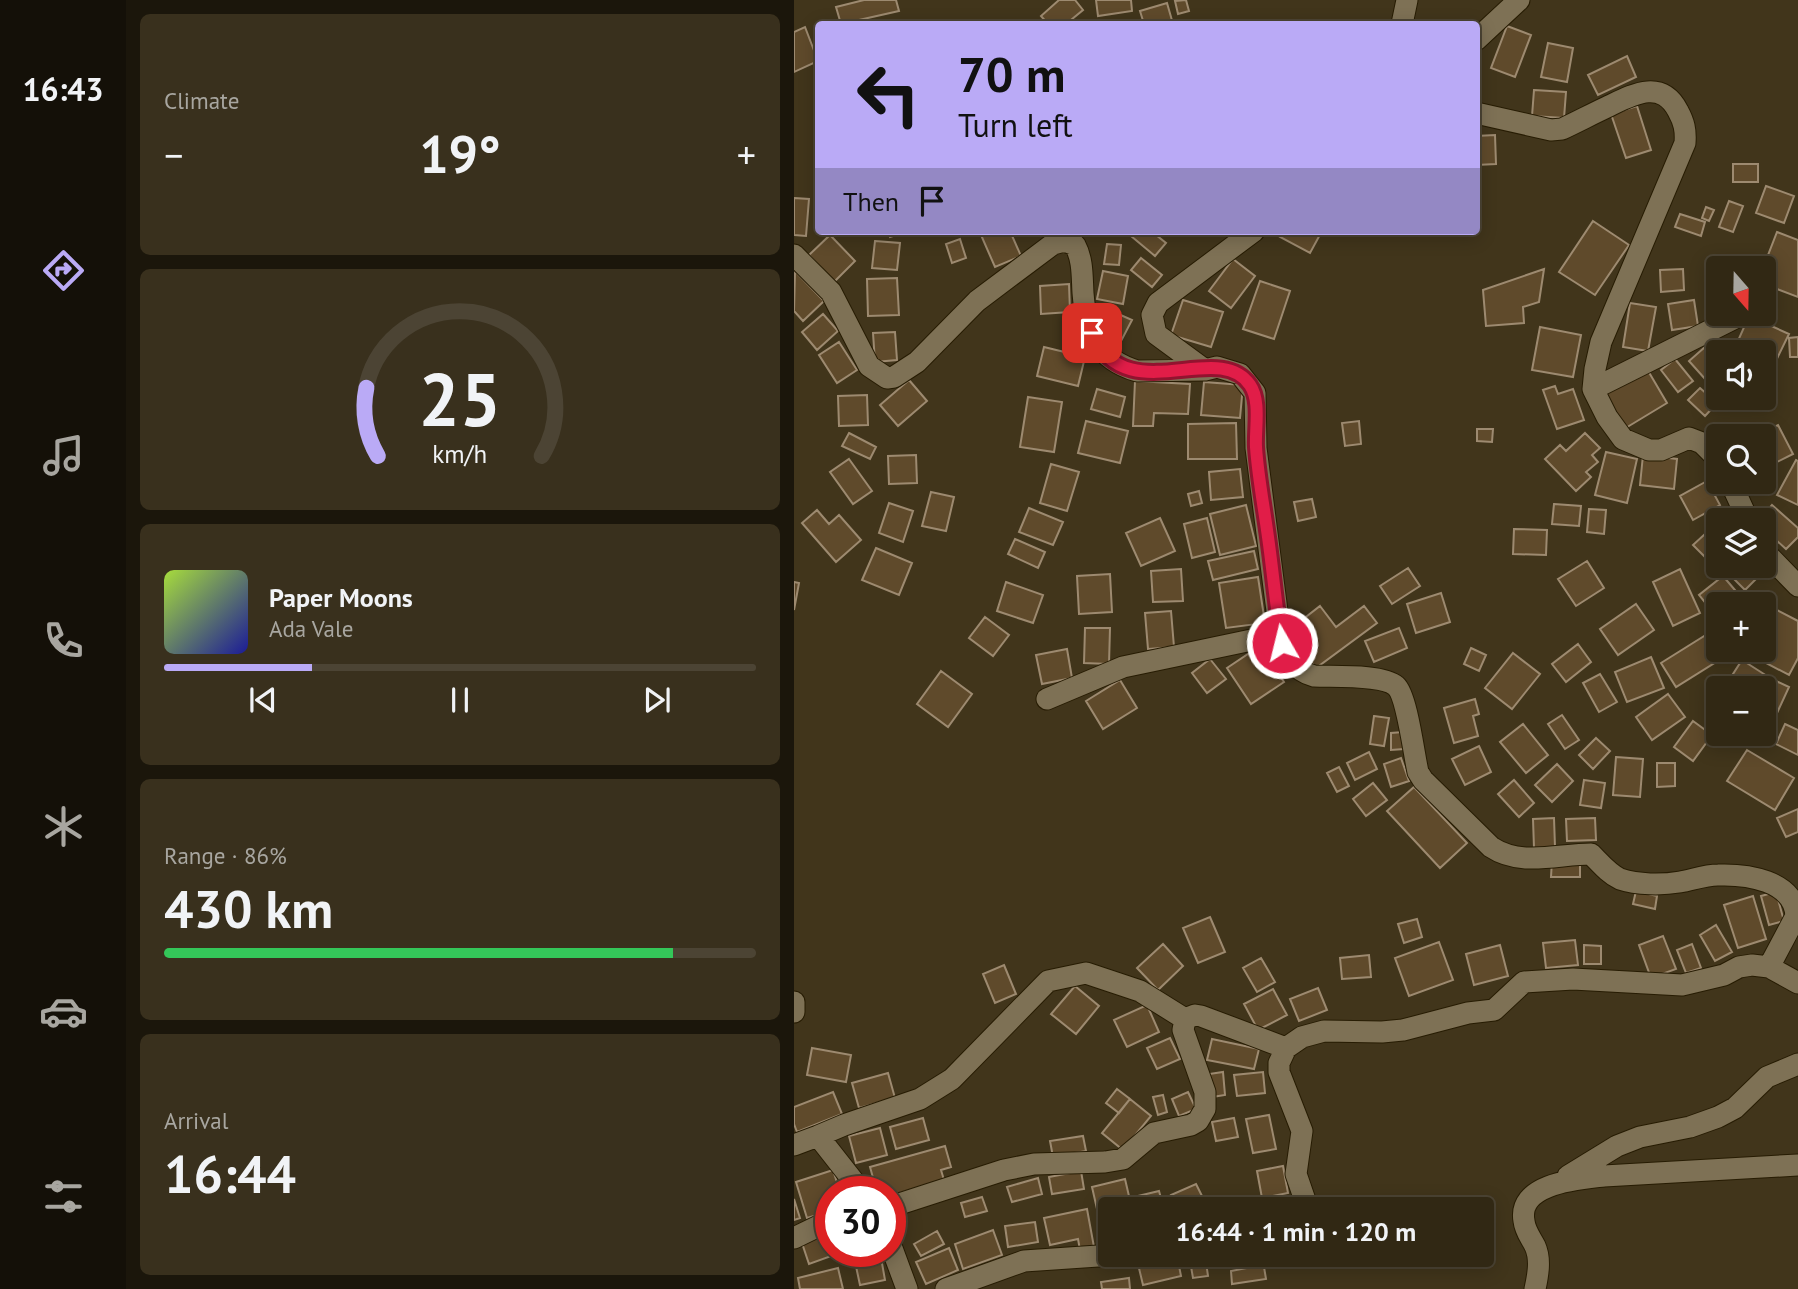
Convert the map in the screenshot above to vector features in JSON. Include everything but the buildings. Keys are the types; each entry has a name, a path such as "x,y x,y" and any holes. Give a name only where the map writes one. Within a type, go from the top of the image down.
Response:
{"street":[{"path":"1403,21 1407,0"},
{"path":"1480,36 1519,0"},
{"path":"1480,114 1538,128 1562,129 1633,94 1646,91 1666,95 1675,104 1686,130 1685,143 1601,342 1593,389 1623,439 1649,450 1661,450 1689,438 1706,447"},
{"path":"1205,370 1156,334 1152,315 1158,303 1249,235"},
{"path":"794,255 831,292 869,366 887,378 894,377 917,362 977,301 1053,244 1064,241 1075,245 1081,257 1084,298 1089,321 1103,354 1137,371 1205,370 1217,367 1240,374 1255,393 1256,448 1280,634 1288,657 1303,674 1382,680 1397,687 1403,699 1418,772 1423,780 1491,846 1504,855 1530,859 1591,854 1606,870 1620,879 1645,883 1681,882 1716,875 1775,884 1796,906 1796,916 1769,967"},
{"path":"1593,389 1719,326"},
{"path":"1776,564 1797,586"},
{"path":"1047,699 1123,667 1280,634"},
{"path":"1304,1197 1296,1174 1303,1131 1279,1072 1279,1063 1286,1048 1302,1037 1324,1031 1382,1032 1494,1010 1524,982 1573,979 1682,985 1724,975 1739,967 1769,967 1797,983"},
{"path":"794,1145 920,1099 952,1079 1048,981 1086,973 1140,990 1185,1019"},
{"path":"794,1002 794,1012"},
{"path":"1185,1019 1201,1016 1286,1048"},
{"path":"906,1202 1004,1170 1034,1164 1105,1163 1122,1159 1154,1133 1198,1121 1205,1109 1205,1092 1183,1030 1185,1019"},
{"path":"1535,1289 1538,1254 1527,1231 1523,1214 1525,1205 1531,1198 1618,1146 1640,1137 1690,1127 1718,1117 1735,1108 1767,1077 1797,1064"},
{"path":"818,1136 849,1176"},
{"path":"1555,1184 1604,1176 1797,1165"},
{"path":"794,1238 815,1228"},
{"path":"946,1289 1024,1261 1098,1256"},
{"path":"899,1267 907,1289"}],"route":[{"path":"1092,333 1103,354 1126,368 1147,372 1205,370 1217,367 1240,374 1255,393 1256,448 1282,643"}]}
